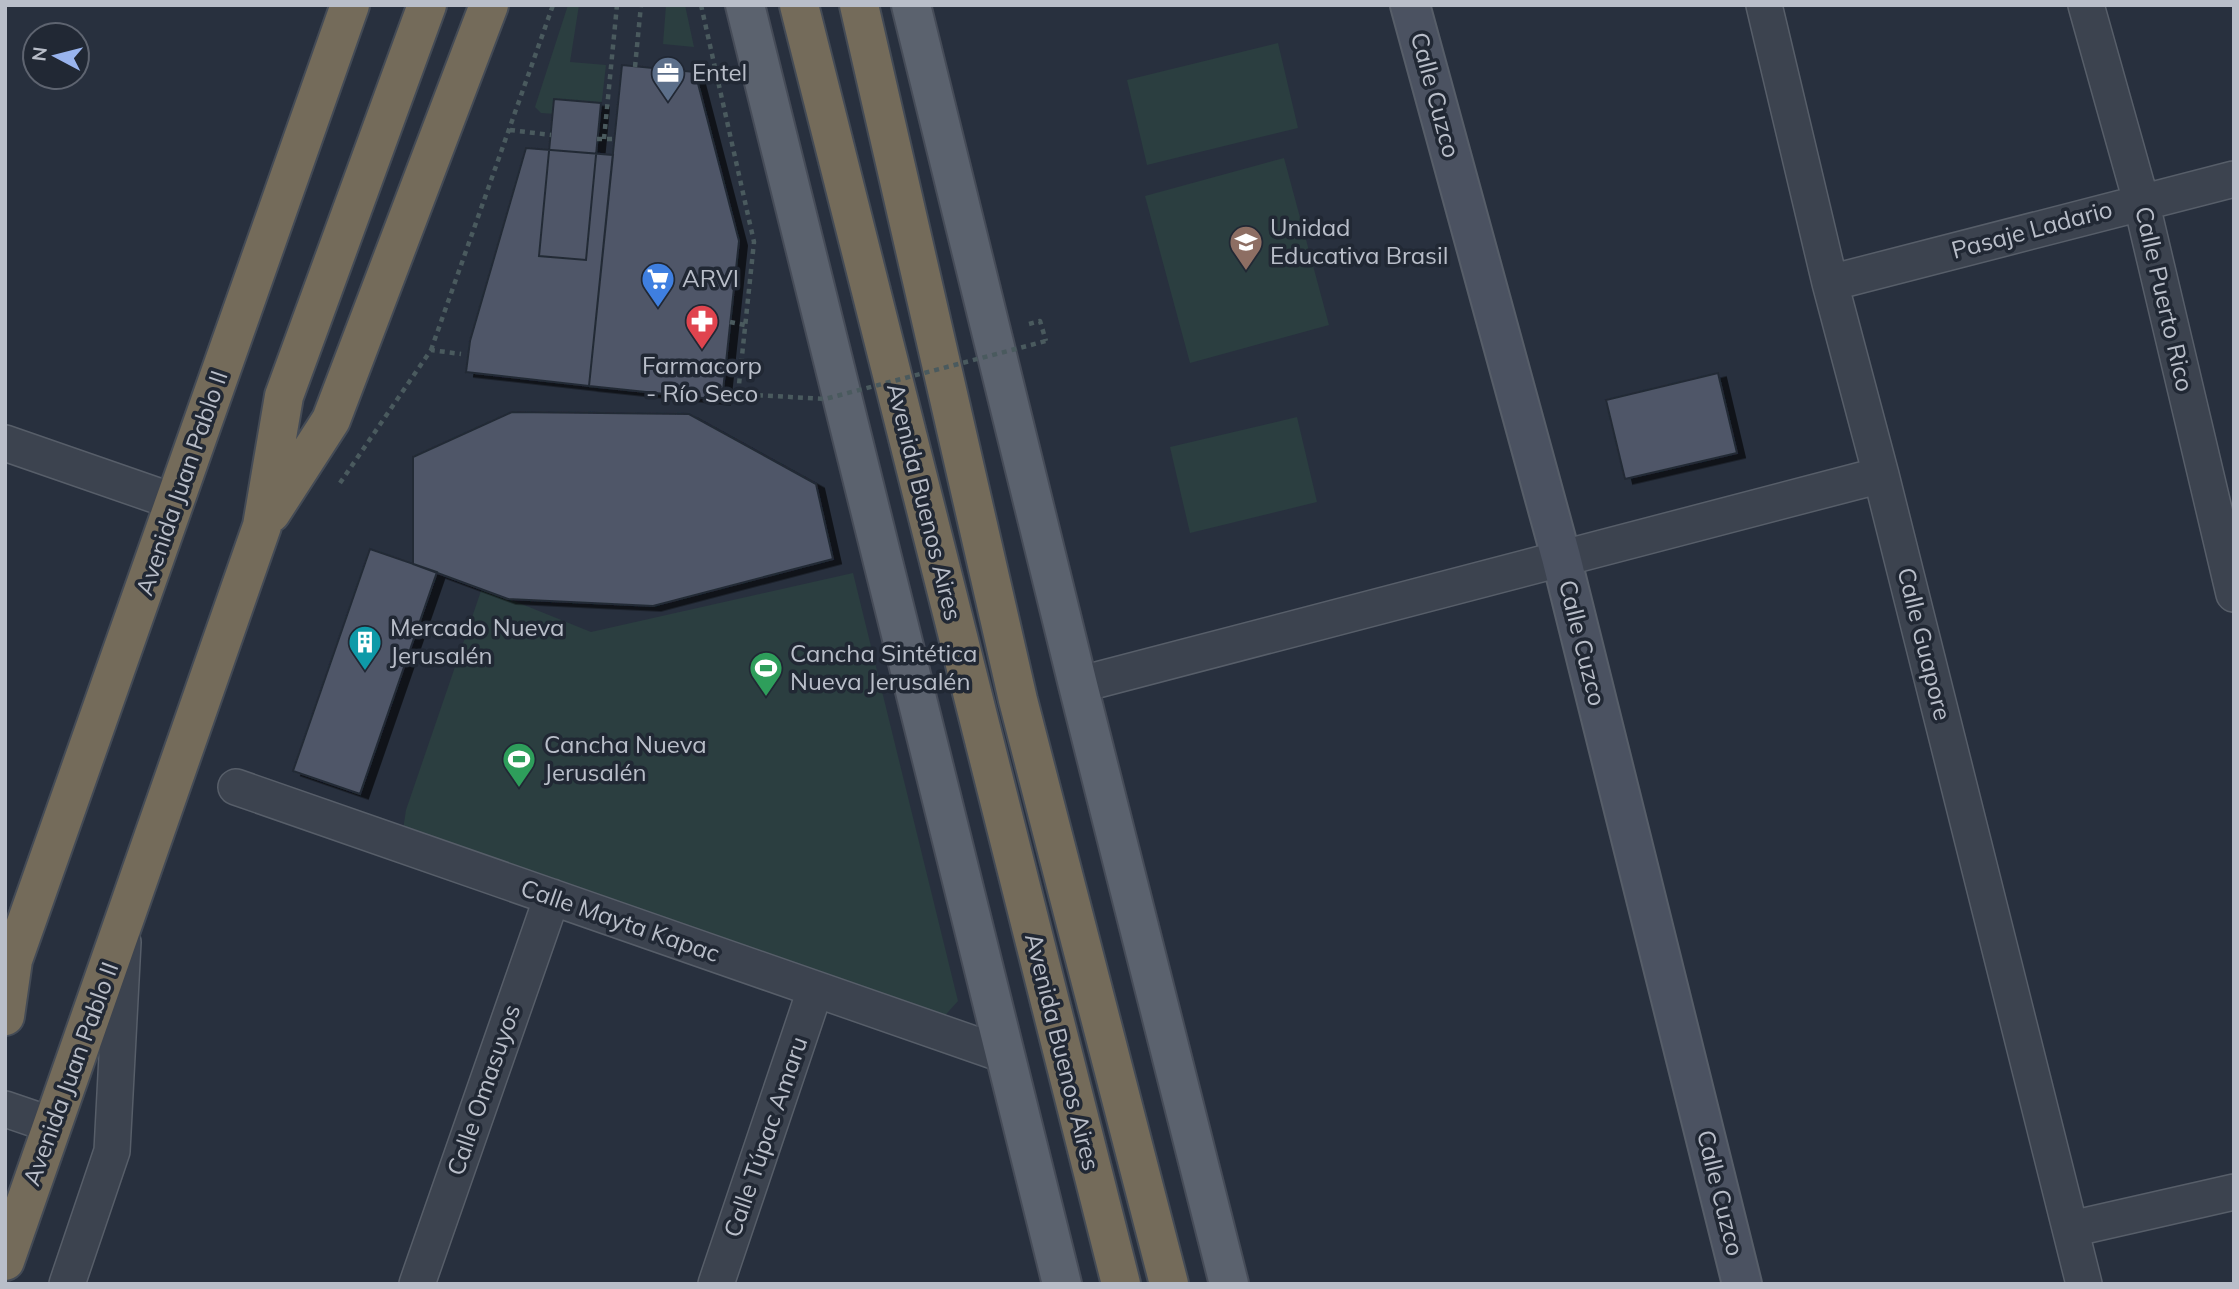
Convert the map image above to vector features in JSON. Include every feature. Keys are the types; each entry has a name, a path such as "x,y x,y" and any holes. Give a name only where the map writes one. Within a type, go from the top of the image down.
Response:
{"highway":[{"name":"Avenida Juan Pablo II","path":"5,1016 9,966 350,5"},
{"name":"Avenida Juan Pablo II","path":"5,1261 262,526 285,396 427,5"},
{"path":"262,526 331,420 489,5"},
{"name":"Avenida Buenos Aires","path":"799,5 1121,1284"},
{"name":"Avenida Buenos Aires","path":"859,5 1018,700 1170,1284"}],"main road":[{"path":"745,5 1062,1284"},
{"path":"911,5 1229,1284"}],"street":[{"name":"Calle Cuzco","path":"1410,5 1561,557 1742,1284"},
{"name":"Calle Guapore","path":"1764,5 1830,283 1881,475 2084,1284"},
{"name":"Calle Puerto Rico","path":"2087,5 2141,201 2234,594"},
{"name":"Pasaje Ladario","path":"1830,283 2234,179"},
{"path":"5,443 175,502"},
{"path":"1078,685 1881,475"},
{"name":"Calle Mayta Kapac","path":"236,787 1005,1055"},
{"name":"Calle Omasuyos","path":"417,1284 552,897"},
{"name":"Avenida Juan Pablo II","path":"66,1284 112,1151 124,926"},
{"name":"Calle Túpac Amaru","path":"716,1284 815,990"},
{"path":"5,1109 52,1125"},
{"path":"2071,1229 2234,1192"}],"path":[{"path":"338,487 431,350 553,5"},
{"path":"614,139 600,139 617,5"},
{"path":"635,66 641,5"},
{"path":"701,5 754,242 738,394 825,399 1045,341 1040,321"},
{"path":"510,130 551,135"},
{"path":"730,322 745,325"},
{"path":"431,350 461,354"}],"shaded area":[{"path":"568,5 579,5 570,62 606,65 600,117 541,113 535,107"},
{"path":"666,5 685,5 694,47 663,44"},
{"path":"1278,43 1298,128 1147,165 1127,80"},
{"path":"1284,158 1329,325 1190,363 1145,196"},
{"path":"1297,417 1317,502 1190,533 1170,447"},
{"path":"853,573 958,1001 940,1021 403,830 406,810 482,588 591,632"}],"building":[{"path":"622,65 695,72 739,241 722,400 589,386"},
{"path":"554,99 601,103 586,260 539,256"},
{"path":"526,148 613,155 589,386 466,372 470,341"},
{"path":"1718,373 1737,453 1625,479 1606,400"},
{"path":"512,412 689,414 816,484 833,559 653,606 508,599 413,564 413,457"},
{"name":"Mercado Nueva Jerusalén","path":"370,549 437,572 360,794 293,771"}],"place":[{"name":"Entel","path":"668,103"},
{"name":"Unidad Educativa Brasil","path":"1246,272"},
{"name":"ARVI","path":"658,309"},
{"name":"Farmacorp - Río Seco","path":"702,351"},
{"name":"Mercado Nueva Jerusalén","path":"365,672"},
{"name":"Cancha Sintética Nueva Jerusalén","path":"766,698"},
{"name":"Cancha Nueva Jerusalén","path":"519,789"}]}
